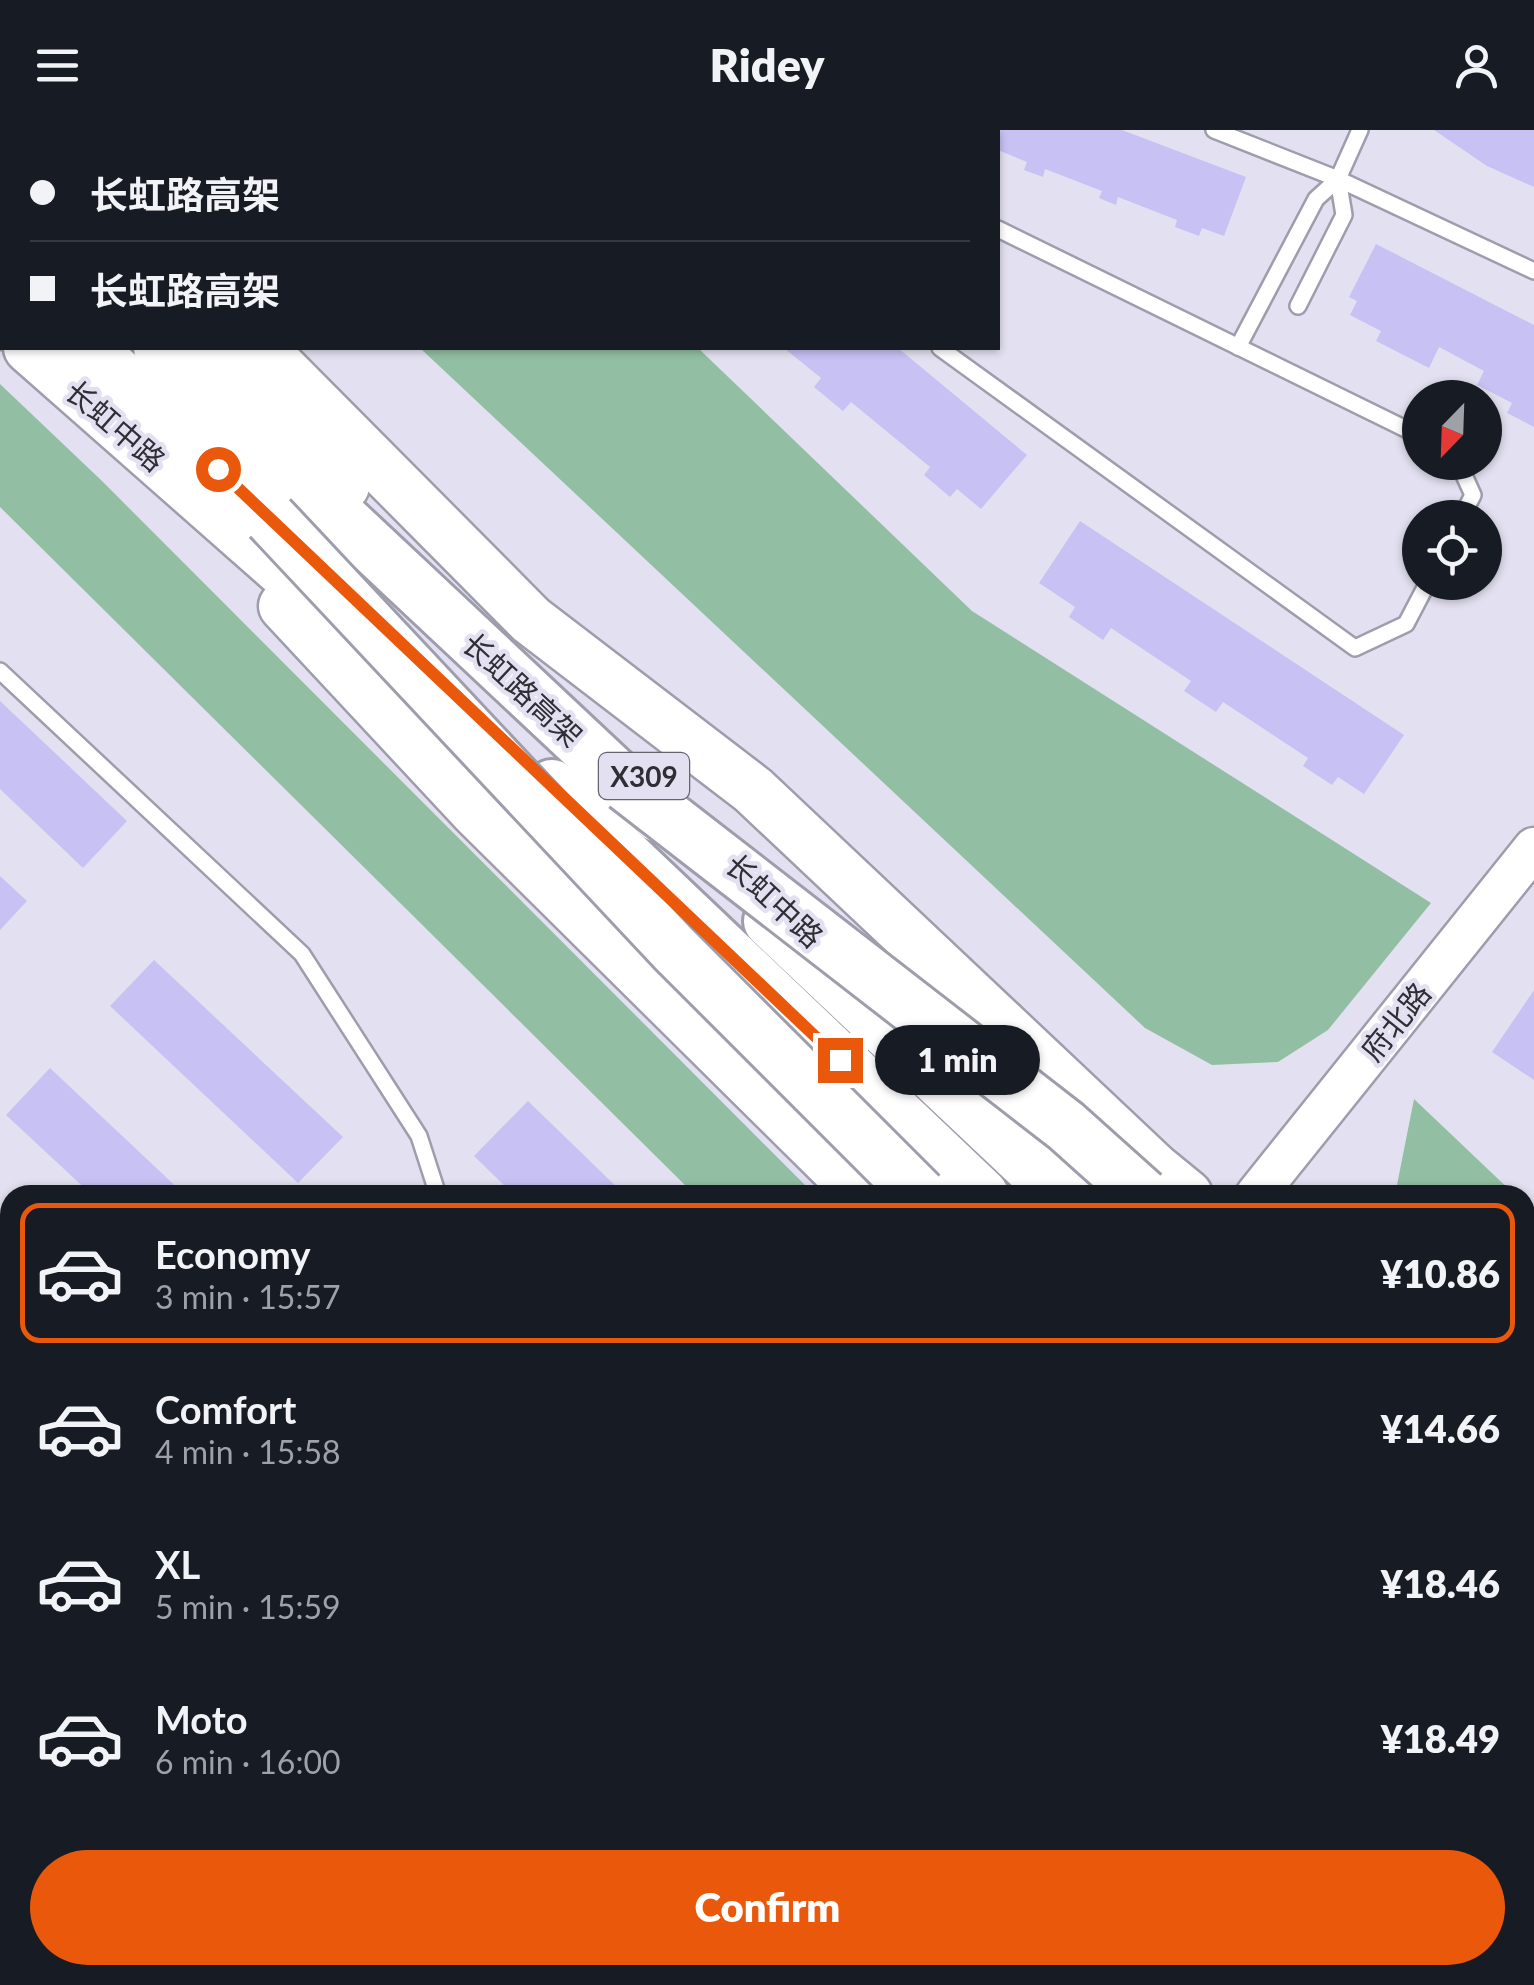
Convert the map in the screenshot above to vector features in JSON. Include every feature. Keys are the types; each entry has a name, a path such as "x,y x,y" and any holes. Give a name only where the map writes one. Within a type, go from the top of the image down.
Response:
{"highway":[{"name":"长虹路高架","path":"92,350 971,1185"},
{"name":"长虹路高架","path":"162,350 1049,1185"},
{"path":"270,518 674,948 910,1185"},
{"path":"626,785 1066,1126 1131,1185"}],"main road":[{"name":"长虹中路","path":"31,350 516,776 942,1185"},
{"name":"长虹中路","path":"203,350 710,840 1087,1185"},
{"path":"263,350 532,620 753,790 1175,1185"},
{"path":"110,420 476,812 853,1185"}],"street":[{"name":"府北路","path":"1264,1185 1534,848"}],"lane":[{"path":"1214,130 1338,179 1534,272"},
{"path":"1238,347 1316,199 1338,179 1360,130"},
{"path":"1298,306 1344,215 1338,179"},
{"path":"1000,230 1402,427"},
{"path":"943,350 1355,648 1406,624 1419,600"},
{"path":"0,671 302,954 419,1136 435,1185"}],"green space":[{"path":"422,350 700,350 972,611 1431,903 1328,1030 1278,1062 1212,1065 1145,1028"},
{"path":"0,384 102,481 805,1185 685,1185 0,507"},
{"path":"1414,1099 1504,1185 1397,1185"}],"building":[{"path":"1000,130 1122,130 1246,177 1224,236 1202,228 1199,236 1175,227 1177,220 1118,197 1116,205 1099,198 1102,191 1045,169 1043,177 1024,170 1027,162 1000,151"},
{"path":"1434,130 1534,130 1534,187 1487,166"},
{"path":"1376,244 1534,325 1534,427 1507,413 1512,403 1502,398 1502,380 1480,380 1484,371 1439,347 1429,368 1376,341 1381,331 1350,315 1357,301 1349,297"},
{"path":"786,350 900,350 1027,455 981,509 957,489 950,497 924,475 930,467 851,402 843,411 814,387 821,378"},
{"path":"1080,521 1404,735 1364,794 1338,777 1332,785 1303,766 1308,758 1223,702 1216,712 1184,691 1191,681 1111,628 1103,640 1069,617 1075,607 1039,583"},
{"path":"0,701 127,821 83,868 0,789"},
{"path":"0,876 27,901 0,930"},
{"path":"154,960 343,1137 298,1183 110,1006"},
{"path":"1534,990 1534,1080 1492,1052"},
{"path":"50,1068 174,1185 81,1185 6,1115"},
{"path":"528,1101 615,1185 504,1185 474,1156"}],"route":[{"path":"218,469 840,1060"}]}
